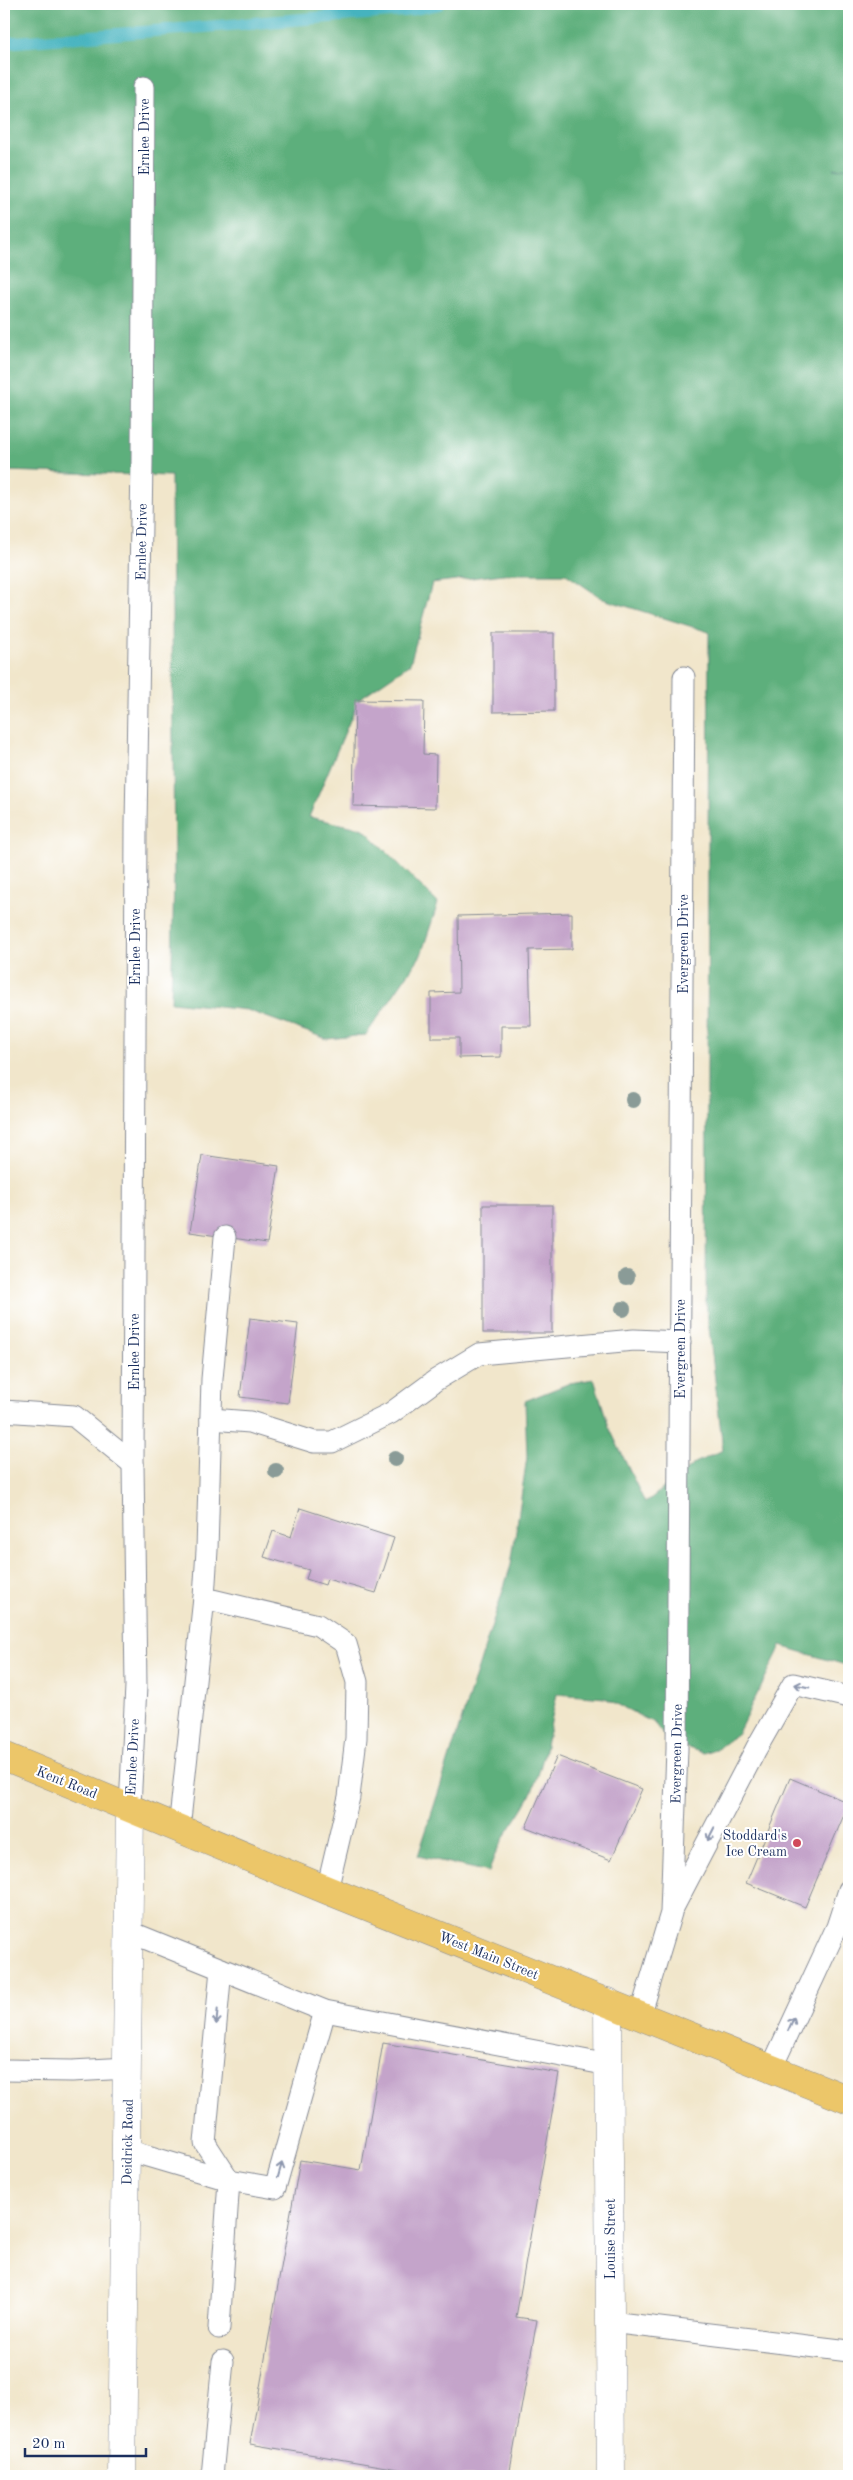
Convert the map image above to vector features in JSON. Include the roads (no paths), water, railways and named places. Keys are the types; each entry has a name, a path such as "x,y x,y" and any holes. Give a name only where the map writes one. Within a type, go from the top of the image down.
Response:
{"main road":[{"name":"Kent Road","path":"4,1756 130,1807"},
{"name":"West Main Street","path":"130,1807 327,1890 849,2100"}],"street":[{"name":"Deidrick Road","path":"122,2476 130,1807"},
{"name":"Louise Street","path":"608,2002 611,2476"}],"lane":[{"name":"Ernlee Drive","path":"130,1807 136,1686 133,1464 136,825 142,462 144,87"},
{"name":"Evergreen Drive","path":"640,2016 671,1912 677,1749 684,677"},
{"path":"179,1829 204,1598 212,1379 225,1237"},
{"path":"211,1419 250,1422 314,1442 332,1442 391,1413 436,1380 480,1354 634,1340 680,1342"},
{"path":"4,1410 74,1416 133,1464"},
{"path":"204,1598 318,1626 346,1644 357,1682 356,1738 349,1796 327,1890"},
{"path":"671,1912 756,1749 793,1684 849,1697"},
{"path":"772,2069 837,1927 849,1890"},
{"path":"130,1932 325,2011 609,2066"},
{"path":"219,2328 228,2180 205,2143 221,1969"},
{"path":"127,2150 228,2180 275,2188 325,2011"},
{"path":"4,2070 72,2071 128,2068"},
{"path":"610,2322 849,2351"},
{"path":"212,2476 223,2361"}],"waterway":[{"path":"4,43 404,11 439,4"}],"place":[{"name":"Stoddard's Ice Cream","path":"797,1843"}]}
